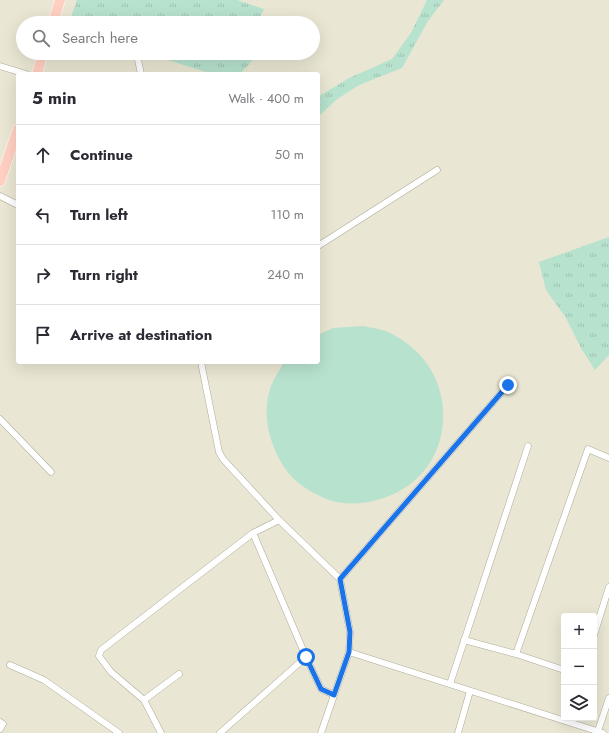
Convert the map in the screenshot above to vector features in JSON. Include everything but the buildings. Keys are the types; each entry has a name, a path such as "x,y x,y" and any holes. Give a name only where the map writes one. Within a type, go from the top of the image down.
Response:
{"main road":[{"path":"55,16 60,0"},
{"path":"38,72 41,60"},
{"path":"0,181 16,135"}],"street":[{"path":"138,60 141,72"},
{"path":"0,66 20,72"},
{"path":"320,245 437,170"},
{"path":"0,196 16,204"},
{"path":"201,364 219,452 223,459 279,520 340,579 350,632 349,652 321,733"},
{"path":"340,579 508,385"},
{"path":"0,419 51,472"},
{"path":"450,684 528,446"},
{"path":"516,654 588,449 609,458"},
{"path":"161,733 144,700 111,672 99,656 101,650 253,533 279,520"},
{"path":"253,533 321,689 334,695"},
{"path":"597,625 609,587"},
{"path":"464,640 516,654 561,669"},
{"path":"349,652 561,718"},
{"path":"220,733 306,657"},
{"path":"10,665 44,680 119,733"},
{"path":"144,700 179,674"},
{"path":"458,733 470,691"},
{"path":"569,721 600,732 609,698"},
{"path":"0,722 3,724 0,729"}],"green space":[{"path":"77,0 237,0 264,9 260,16 71,16"},
{"path":"427,0 444,0 428,21 402,68 359,85 336,100 320,115 320,96 349,78 392,59 411,33"},
{"path":"168,60 253,60 242,72 206,72"},
{"path":"609,237 609,355 595,370 582,350 566,318 546,290 539,262"},
{"path":"363,326 389,332 416,351 432,373 441,397 443,423 437,448 424,470 404,488 371,502 337,502 317,495 305,488 289,474 281,462 276,453 270,435 267,415 268,396 271,386 283,364 320,364 320,334 333,328"}],"route":[{"path":"306,657 321,689 334,695 349,652 350,632 346,604 340,579 508,385"}]}
